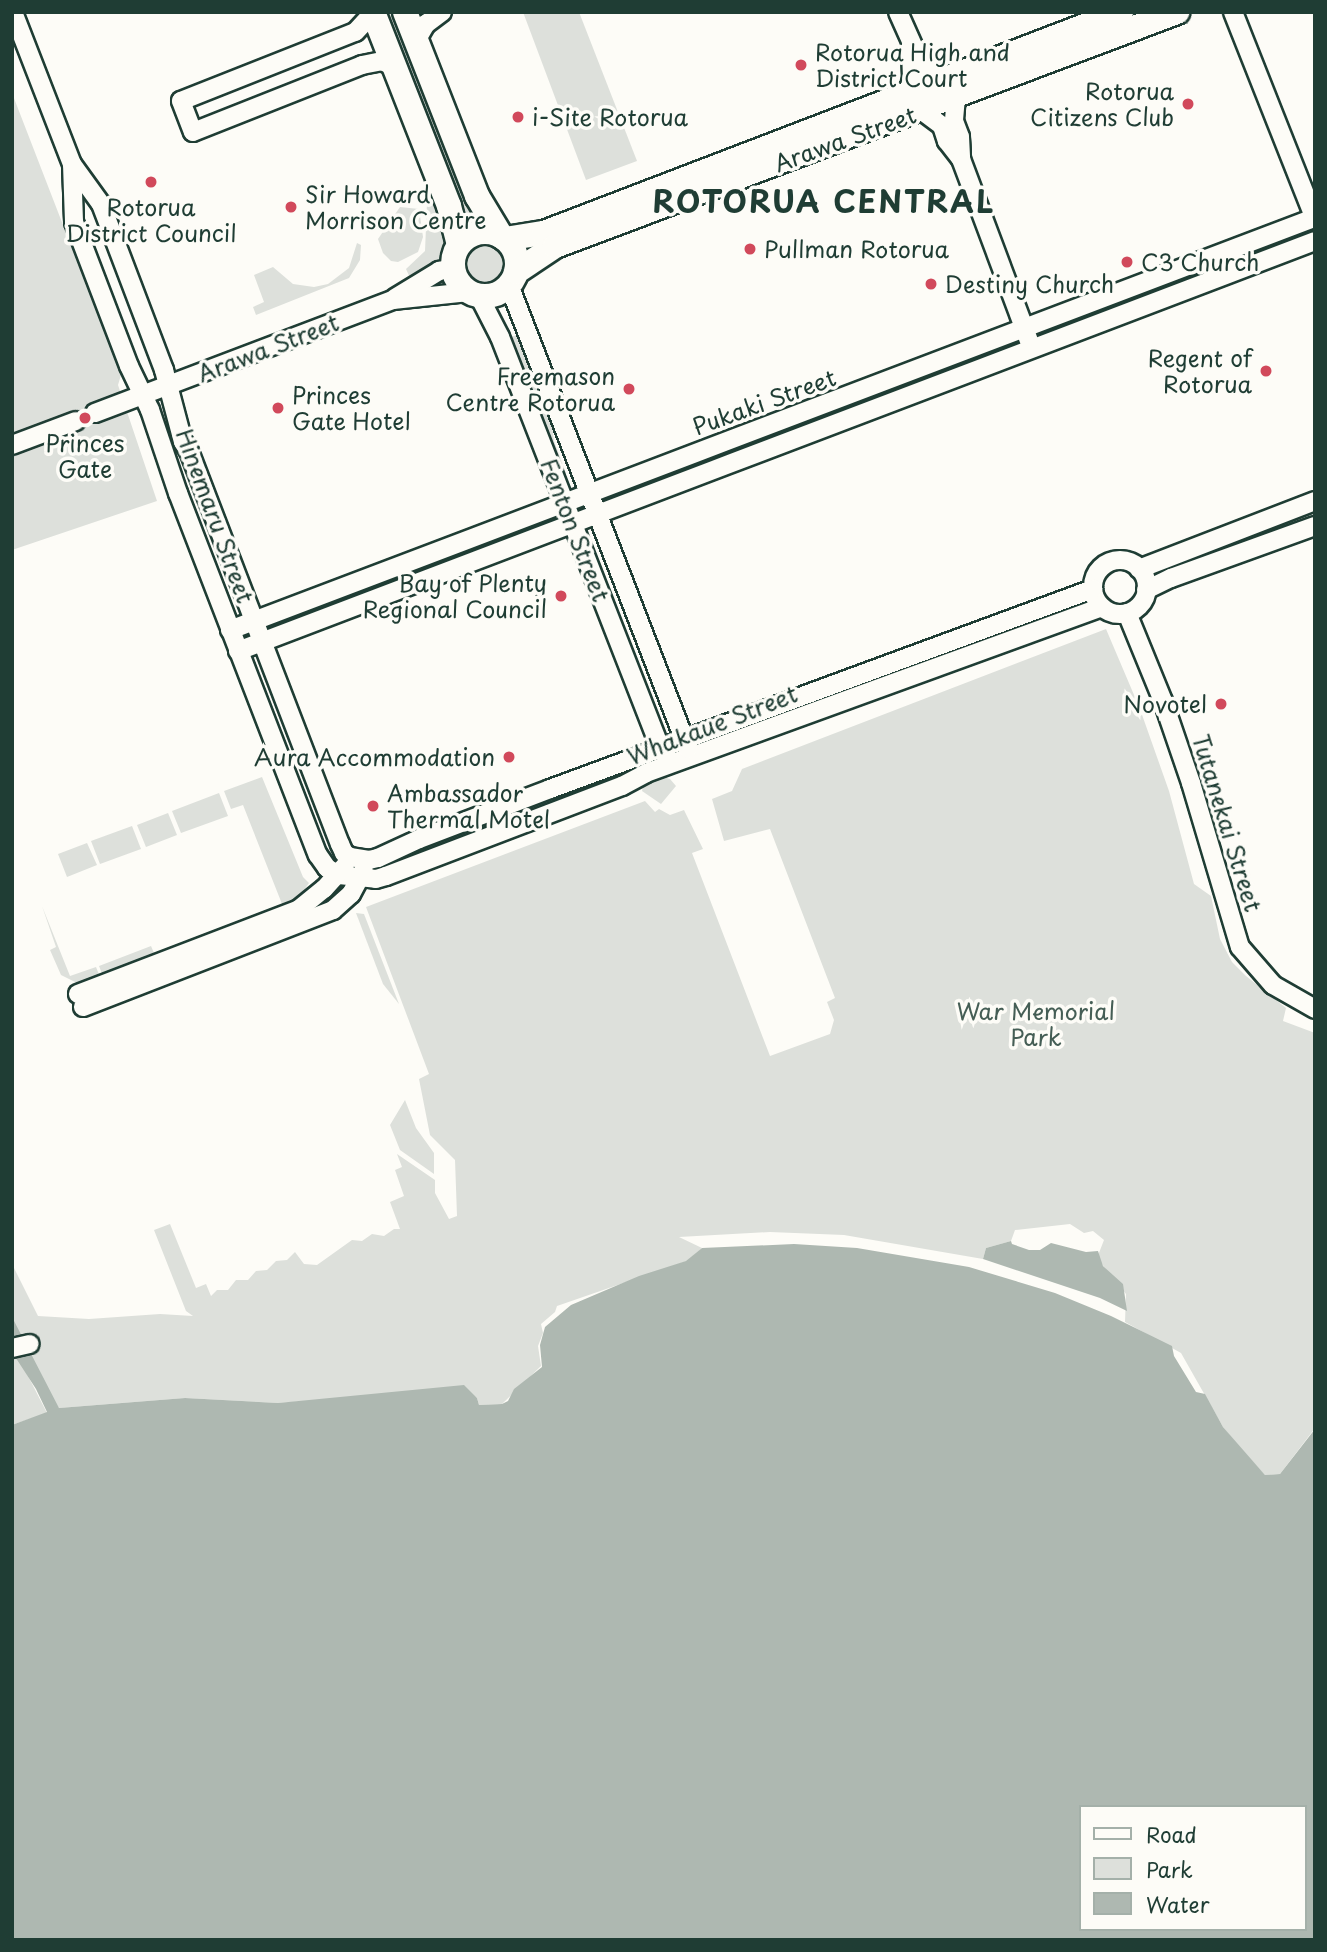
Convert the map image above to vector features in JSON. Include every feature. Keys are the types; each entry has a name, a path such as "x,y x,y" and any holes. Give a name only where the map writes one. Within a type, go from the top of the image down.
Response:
{"main road":[{"path":"373,12 449,206 456,277 474,294 500,292 513,279 513,248 503,238 477,196 405,12"},
{"name":"Arawa Street","path":"513,279 555,246 952,88 1121,12"},
{"name":"Arawa Street","path":"952,88 1177,12"},
{"name":"Arawa Street","path":"503,238 544,233 914,103"},
{"path":"456,256 466,239 483,233 503,238"}],"street":[{"name":"Hinemaru Street","path":"13,12 72,164 101,204 169,387 183,442 189,451 340,845 350,857"},
{"path":"373,12 355,32 181,101 193,132 362,65 382,61 395,66"},
{"path":"416,41 426,24 442,12"},
{"path":"898,12 911,45 928,69 952,88 954,121 960,136 961,159"},
{"path":"1233,12 1315,218"},
{"path":"911,45 914,103 942,126 947,141 961,159 1032,348"},
{"name":"Hinemaru Street","path":"72,164 74,222 129,366 144,396 230,630 318,855 339,876"},
{"name":"Pukaki Street","path":"230,630 1315,218"},
{"name":"Pukaki Street","path":"238,651 1315,241"},
{"name":"Arawa Street","path":"95,413 393,300 456,256"},
{"name":"Fenton Street","path":"513,279 588,493 653,658 677,752"},
{"name":"Arawa Street","path":"393,300 474,294"},
{"name":"Fenton Street","path":"474,294 500,337 572,523 677,752"},
{"path":"12,444 76,421"},
{"path":"1139,569 1315,501"},
{"path":"1146,590 1171,578 1315,526"},
{"path":"1112,562 1127,562 1139,569 1146,582 1140,605 1127,613 1117,614 1102,607 1093,589 1098,572 1112,562"},
{"name":"Whakaue Street","path":"339,876 376,878 428,861 677,752 1093,589"},
{"name":"Whakaue Street","path":"369,860 419,839 1102,607"},
{"name":"Tutanekai Street","path":"1127,613 1163,701 1191,783 1240,947 1273,985 1315,1009"},
{"path":"350,857 369,860 351,894 333,910 80,1001 299,909 339,876 350,857"}],"green space":[{"path":"384,12 395,12 470,209 480,221 463,228"},
{"path":"523,12 579,12 637,161 586,180"},
{"path":"12,93 121,375 118,385 157,501 12,550"},
{"path":"437,198 448,248 440,260 411,280 406,269 425,251 427,203"},
{"path":"400,207 419,209 423,237 418,252 398,262 391,261 383,253 378,239"},
{"path":"487,242 503,249 510,265 503,281 487,288 471,281 464,265 471,249"},
{"path":"357,243 361,245 360,260 349,278 256,315 253,307 264,302 254,275 273,267 293,284 314,287 328,284 349,268"},
{"path":"520,334 550,413 554,441 566,473 566,488 508,338"},
{"name":"War Memorial Park","path":"1106,629 1140,709 1169,791 1194,884 1211,896 1220,939 1232,962 1286,1008 1283,1021 1315,1033 1315,1428 1280,1474 1265,1475 1239,1447 1223,1427 1181,1353 1125,1322 1126,1294 1097,1258 1104,1240 1093,1231 1084,1233 1070,1224 1015,1230 1011,1241 986,1248 983,1259 844,1235 770,1232 679,1237 702,1248 687,1261 557,1306 555,1312 541,1324 543,1333 538,1346 541,1366 502,1404 479,1405 477,1398 466,1390 278,1403 185,1398 59,1408 27,1374 47,1413 12,1425 12,1264 38,1316 89,1319 160,1314 193,1316 186,1311 154,1230 170,1224 196,1288 206,1284 211,1296 217,1290 228,1290 236,1280 248,1280 256,1271 267,1270 276,1261 287,1260 295,1252 304,1264 317,1265 352,1240 362,1241 372,1234 384,1236 394,1229 400,1229 390,1202 404,1196 395,1170 402,1167 397,1154 435,1180 435,1193 449,1219 457,1216 455,1160 430,1135 419,1079 429,1074 366,907 645,801 655,812 659,809 670,815 684,810 703,849 692,853 770,1056 830,1034 834,1020 827,1002 835,998 770,829 724,841 712,799 732,791 742,769"},
{"path":"660,776 670,779 676,786 661,804 642,791 644,783"},
{"path":"262,777 303,877 309,883 299,897 282,904 243,805 231,809 224,791"},
{"path":"219,793 228,816 181,833 172,811"},
{"path":"168,813 177,835 146,847 137,825"},
{"path":"132,826 141,849 100,864 91,841"},
{"path":"87,843 97,865 67,877 58,854"},
{"path":"42,906 70,976 96,967 100,977 79,984 61,975 50,950 56,947"},
{"path":"356,913 364,914 399,1004 383,984"},
{"path":"151,946 154,953 145,956 146,960 103,976 99,966"},
{"path":"405,1100 416,1128 434,1153 434,1174 400,1150 390,1125"}],"water":[{"path":"1011,1241 1012,1244 1029,1250 1040,1250 1051,1243 1086,1252 1098,1251 1103,1266 1123,1284 1127,1311 1100,1298 983,1259 986,1248"},
{"path":"794,1244 857,1248 969,1267 1055,1293 1111,1316 1172,1346 1174,1356 1196,1392 1205,1394 1223,1427 1265,1475 1280,1474 1315,1429 1315,1940 12,1940 12,1425 47,1412 12,1352 12,1317 59,1408 185,1398 278,1403 464,1385 477,1398 479,1405 502,1404 508,1401 514,1389 542,1367 540,1345 545,1327 571,1305 639,1276 686,1261 702,1248"}],"place":[{"name":"Rotorua High and District Court","path":"801,65"},
{"name":"Rotorua Citizens Club","path":"1188,104"},
{"name":"i-Site Rotorua","path":"518,117"},
{"name":"Rotorua District Council","path":"151,182"},
{"name":"Sir Howard Morrison Centre","path":"291,207"},
{"name":"Pullman Rotorua","path":"750,249"},
{"name":"C3 Church","path":"1127,262"},
{"name":"Destiny Church","path":"931,284"},
{"name":"Regent of Rotorua","path":"1266,371"},
{"name":"Freemason Centre Rotorua","path":"629,389"},
{"name":"Princes Gate Hotel","path":"278,408"},
{"name":"Princes Gate","path":"85,418"},
{"name":"Bay of Plenty Regional Council","path":"561,596"},
{"name":"Novotel","path":"1221,704"},
{"name":"Aura Accommodation","path":"509,757"},
{"name":"Ambassador Thermal Motel","path":"373,806"}],"district":[{"name":"ROTORUA CENTRAL","path":"824,201"}]}
